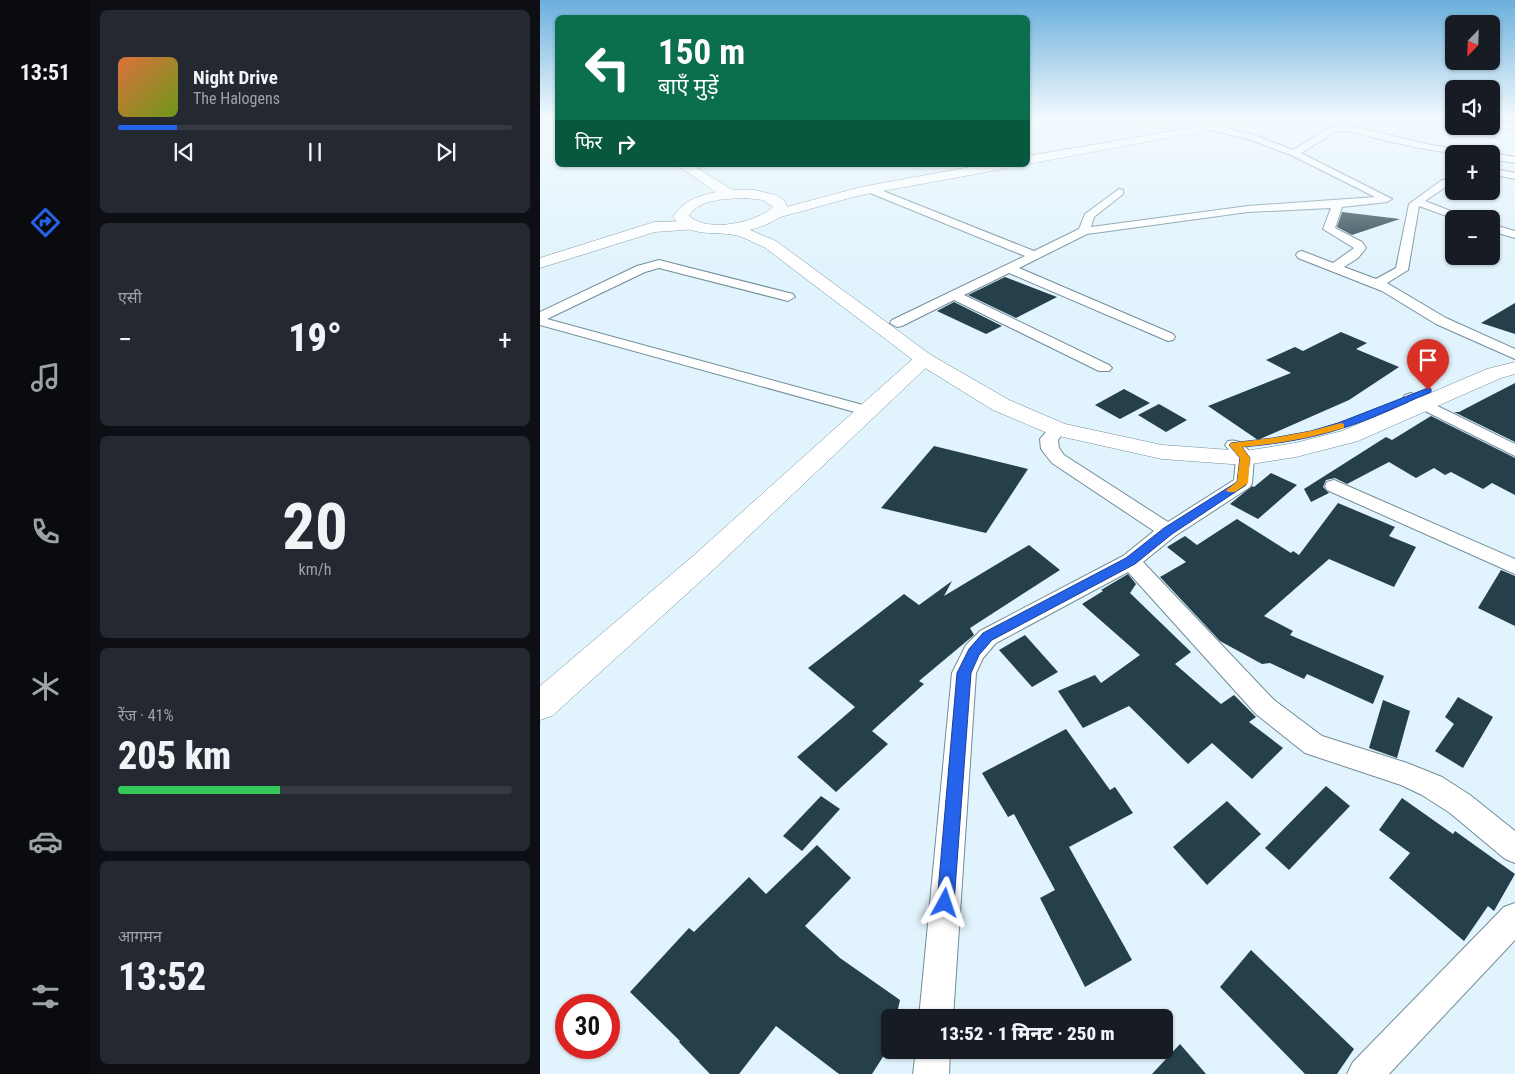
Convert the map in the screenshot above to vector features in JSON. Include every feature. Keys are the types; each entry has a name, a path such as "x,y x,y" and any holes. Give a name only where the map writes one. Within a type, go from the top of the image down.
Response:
{"main road":[{"path":"671,167 703,189 701,201"},
{"path":"686,167 730,195"},
{"path":"801,192 935,167"},
{"path":"720,229 753,225 822,200 992,167"},
{"path":"540,252 683,211 701,201 730,195 786,194"},
{"path":"760,195 779,202 781,208 766,225 769,232 924,358 1001,404 1058,429 1162,452 1296,450 1350,436 1417,400 1485,367 1515,357"},
{"path":"683,211 681,217 684,222 692,226"},
{"path":"540,263 654,227 692,226 742,232 770,244 845,293 897,323 978,378 1014,399 1054,417 1111,434 1151,442 1240,451"},
{"path":"540,706 703,563 924,358"},
{"path":"1417,400 1494,373 1515,368"}],"street":[{"path":"1323,167 1387,199"},
{"path":"1500,173 1515,176"},
{"path":"1376,284 1402,270 1414,206 1445,183"},
{"path":"869,190 1034,255"},
{"path":"1084,231 1089,216 1119,192"},
{"path":"897,323 1084,231 1248,209 1387,199 1417,202 1445,212"},
{"path":"1335,267 1354,255 1360,248 1358,244 1330,229 1338,204"},
{"path":"1500,230 1515,235"},
{"path":"1302,255 1387,288 1440,321 1515,357"},
{"path":"540,317 641,269 659,264 695,271 788,297"},
{"path":"1008,268 1168,337"},
{"path":"953,295 1104,368"},
{"path":"540,321 868,411"},
{"path":"1417,400 1515,451"},
{"path":"1058,429 1049,439 1050,449 1058,459 1168,531"},
{"path":"937,1009 964,673 974,652 988,637 1130,561 1168,531 1242,483 1240,451"},
{"path":"1334,486 1515,567"},
{"path":"1130,561 1265,707 1314,745 1407,775 1432,786 1460,804 1515,850"},
{"path":"1365,1074 1515,918"},
{"path":"931,1074 932,1059"}],"building":[{"path":"1342,212 1400,219 1352,235 1337,227"},
{"path":"1005,277 1057,297 1016,318 968,295"},
{"path":"954,302 1002,326 986,334 937,311"},
{"path":"1515,303 1515,334 1481,323"},
{"path":"1341,332 1367,343 1356,349 1399,367 1349,400 1258,440 1208,406 1291,373 1266,360 1295,347 1303,351"},
{"path":"1515,383 1515,442 1454,412 1459,412"},
{"path":"1124,389 1150,403 1120,419 1095,405"},
{"path":"1159,404 1187,420 1166,432 1138,415"},
{"path":"1431,416 1515,458 1515,495 1492,483 1483,489 1451,472 1445,475 1434,468 1416,478 1389,462 1347,484 1335,478 1326,480 1323,487 1329,493 1311,502 1304,489 1386,437 1392,440"},
{"path":"934,446 1028,469 986,533 881,508"},
{"path":"1271,473 1297,485 1258,519 1230,504 1252,486 1254,487"},
{"path":"1338,503 1395,527 1389,536 1416,547 1394,587 1329,559 1264,616 1293,631 1290,635 1384,676 1373,704 1307,674 1304,679 1270,663 1262,664 1220,641 1160,577 1186,562 1167,547 1185,536 1197,545 1237,519 1291,553 1293,551 1299,555"},
{"path":"1029,545 1060,570 970,628 974,635 919,681 924,684 872,731 888,744 836,792 797,757 855,707 808,668 904,594 919,605 952,581 944,596"},
{"path":"1501,570 1515,576 1515,626 1478,608"},
{"path":"1128,574 1136,584 1130,593 1191,652 1175,664 1221,704 1234,695 1256,717 1249,722 1283,748 1252,779 1212,743 1188,764 1129,706 1083,728 1058,691 1095,675 1101,683 1140,655 1082,604"},
{"path":"1025,635 1058,672 1032,687 999,650"},
{"path":"1458,697 1493,717 1463,768 1435,751 1454,724 1445,717"},
{"path":"1383,700 1410,711 1397,758 1369,748"},
{"path":"1066,729 1110,790 1115,787 1133,813 1069,847 1132,960 1085,987 1040,898 1055,890 1014,814 1008,817 982,773"},
{"path":"1326,786 1350,806 1289,870 1265,848"},
{"path":"821,796 840,809 802,851 783,836"},
{"path":"1402,798 1453,834 1455,831 1515,874 1494,911 1488,906 1464,941 1389,878 1410,853 1379,830"},
{"path":"1227,801 1261,834 1207,885 1173,847"},
{"path":"817,845 851,878 805,926 840,958 900,1000 898,1009 881,1009 882,1059 872,1074 839,1074 776,1026 739,1074 710,1074 680,1041 630,992 689,928 694,932 749,877 766,894"},
{"path":"1251,950 1354,1049 1337,1074 1305,1074 1220,987"},
{"path":"1180,1044 1206,1074 1152,1074 1166,1059 1173,1059 1173,1052"}],"slow traffic":[{"path":"1232,490 1242,483 1245,458 1234,445 1313,434 1341,426"}],"route":[{"path":"945,903 964,673 974,652 988,637 1130,561 1168,531 1242,483 1245,458 1234,445 1313,434 1342,426 1428,390"}]}
